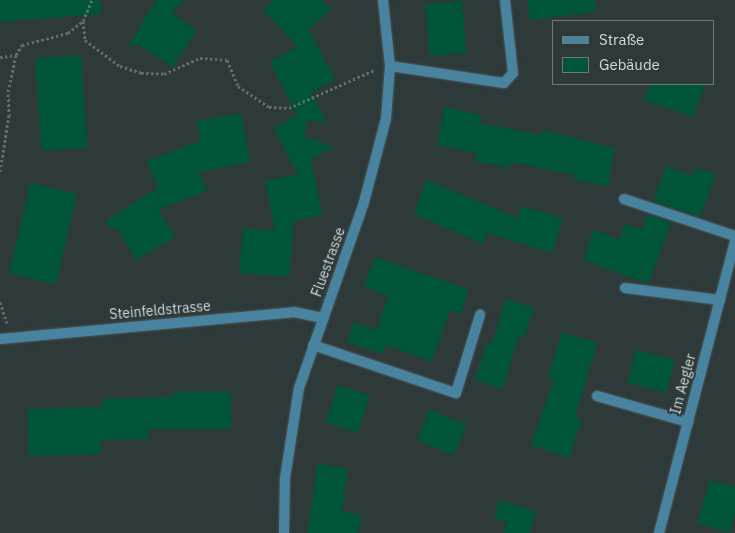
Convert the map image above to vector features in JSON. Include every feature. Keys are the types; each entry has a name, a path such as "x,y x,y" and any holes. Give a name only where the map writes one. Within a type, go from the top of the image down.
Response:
{"street":[{"name":"Fluestrasse","path":"284,533 290,436 299,388 378,159 386,119 390,66 383,0"},
{"path":"390,66 504,83 513,73 505,0"},
{"path":"624,200 735,236"},
{"name":"Im Aegler","path":"658,533 735,242"},
{"path":"625,288 720,300"},
{"name":"Steinfeldstrasse","path":"0,339 294,312 323,318"},
{"path":"313,345 456,393 480,315"},
{"path":"597,396 688,422"}],"path":[{"path":"0,171 9,115 8,94 16,55 22,45 68,33 82,22 92,0"},
{"path":"82,22 85,40 120,66 141,73 164,74 200,58 227,60 238,86 269,107 289,108 372,71 390,66"},
{"path":"0,57 16,55"}],"building":[{"path":"0,0 100,0 101,14 0,22"},
{"path":"156,0 185,0 171,13 197,30 173,67 137,44 133,47 129,44"},
{"path":"274,0 322,0 331,10 309,29 335,80 311,92 327,123 308,120 304,136 334,147 311,159 322,215 294,221 289,277 239,273 243,228 275,231 265,181 298,174 273,128 297,115 270,62 298,47 263,10"},
{"path":"527,0 595,0 596,12 530,20"},
{"path":"462,1 467,53 430,56 425,4"},
{"path":"81,55 87,148 42,151 35,58"},
{"path":"650,85 705,85 693,117 644,100"},
{"path":"444,107 481,115 479,123 541,135 542,130 615,148 608,186 574,180 575,175 511,162 510,168 475,161 477,153 437,145"},
{"path":"241,113 250,162 199,172 207,191 158,210 175,237 136,260 116,227 110,229 106,220 158,188 147,161 200,141 197,121"},
{"path":"666,166 692,176 696,167 716,175 700,217 653,201"},
{"path":"426,180 518,218 521,206 556,216 563,220 552,253 487,233 483,244 414,214"},
{"path":"30,183 77,194 56,284 9,274"},
{"path":"648,214 671,222 648,284 584,260 593,230 619,239 625,224 642,230"},
{"path":"375,257 468,289 461,314 450,310 432,362 386,345 382,354 347,342 354,322 376,330 388,296 364,287"},
{"path":"506,299 534,308 524,338 519,336 502,389 475,380 487,342 492,344"},
{"path":"562,332 597,343 575,417 582,419 569,458 531,445 554,380 548,378"},
{"path":"636,350 675,360 667,393 628,383"},
{"path":"338,385 370,396 357,433 325,422"},
{"path":"173,392 231,392 231,429 149,429 149,439 101,440 102,454 29,456 27,409 103,407 102,399 173,397"},
{"path":"429,410 466,424 455,455 417,441"},
{"path":"317,464 348,468 342,512 361,514 358,533 308,533"},
{"path":"710,480 735,487 735,514 729,533 697,523"},
{"path":"499,500 536,511 530,533 504,533 507,522 494,518"}]}
